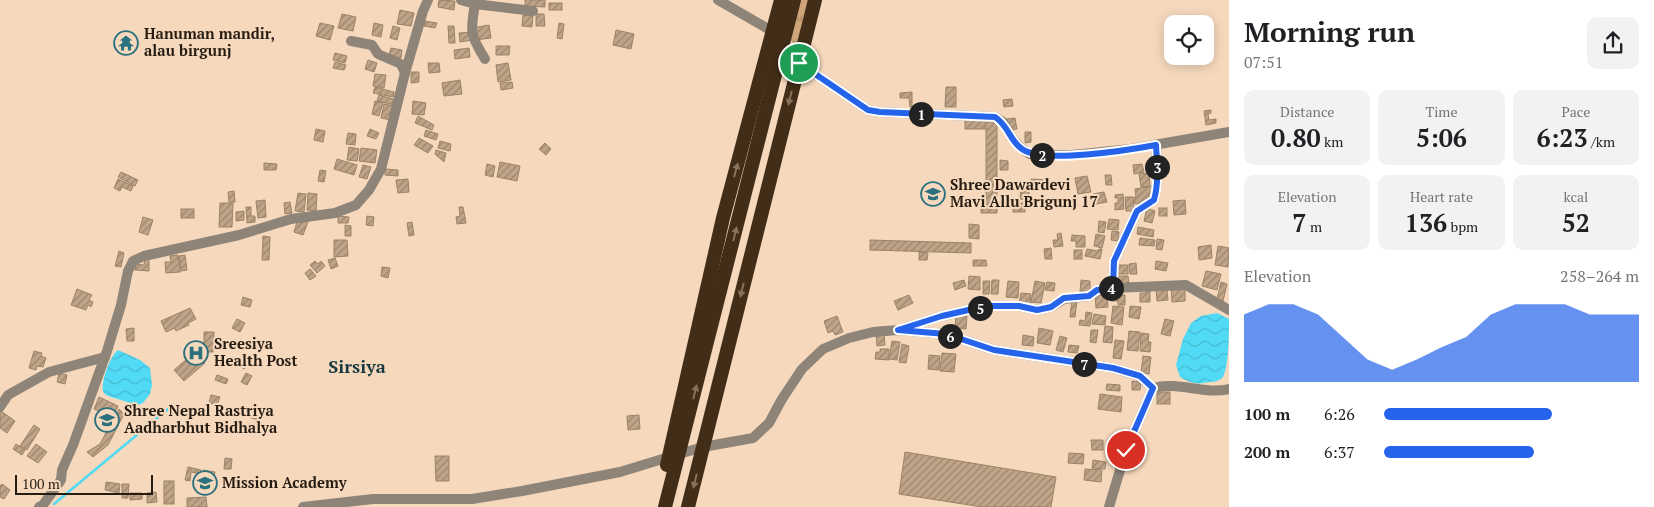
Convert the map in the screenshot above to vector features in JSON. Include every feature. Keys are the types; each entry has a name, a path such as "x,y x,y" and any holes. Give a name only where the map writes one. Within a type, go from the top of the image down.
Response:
{"highway":[{"path":"665,507 723,218 781,0"},
{"path":"658,507 674,456 794,0"},
{"path":"688,507 815,0"}],"street":[{"path":"39,507 43,505 61,480 62,470 74,444 121,306 128,271 133,260 238,235 291,219 335,213 356,205 369,190 382,169 405,73 428,0"},
{"path":"461,0 475,4 533,11"},
{"path":"718,0 773,33 799,63 868,110 995,117 1003,122 1012,138 1021,148 1030,154 1072,155 1131,150 1229,132"},
{"path":"475,4 472,27 474,40 485,59"},
{"path":"351,41 372,45 378,54 401,64 405,73"},
{"path":"1113,288 1114,261 1137,211 1154,200 1157,190 1156,145"},
{"path":"898,330 942,316 986,306 1019,306 1037,310 1051,307 1064,298 1089,296 1097,290 1113,288 1186,285 1229,310"},
{"path":"303,507 373,499 472,499 620,472 703,447 753,438 769,423 802,369 823,349 849,338 873,332 898,330 946,334 994,350 1113,368 1140,376 1153,388"},
{"path":"0,407 8,395 49,372 104,357"},
{"path":"1109,507 1126,450 1153,388 1163,385 1206,390 1229,388"}],"green space":[{"path":"800,0 809,0 798,43 795,44 790,40"}],"water":[{"path":"1217,313 1229,319 1228,357 1223,377 1217,381 1201,383 1187,381 1180,377 1176,365 1183,339 1191,323 1201,316"},
{"path":"118,350 140,360 150,368 152,385 150,394 143,403 137,405 108,396 103,392 103,381 107,369"}],"building":[{"path":"439,0 455,1 454,10 438,7"},
{"path":"525,0 545,0 545,7 525,6"},
{"path":"549,3 562,3 562,10 549,10"},
{"path":"400,10 414,13 411,26 397,24"},
{"path":"342,14 356,17 353,31 338,28"},
{"path":"536,14 544,14 545,26 536,26"},
{"path":"523,15 533,16 532,27 522,26"},
{"path":"425,21 437,23 435,28 424,26"},
{"path":"320,23 334,26 330,40 316,36"},
{"path":"374,23 383,25 381,37 372,35"},
{"path":"559,23 564,24 562,39 557,38"},
{"path":"489,25 491,38 475,40 473,28"},
{"path":"393,26 400,28 397,40 390,38"},
{"path":"448,26 454,26 455,43 449,43"},
{"path":"616,30 634,34 631,49 613,45"},
{"path":"472,32 473,40 460,42 459,33"},
{"path":"496,46 510,46 509,55 496,55"},
{"path":"391,48 402,50 401,58 389,55"},
{"path":"469,48 470,57 455,59 454,50"},
{"path":"335,53 347,56 345,63 333,60"},
{"path":"368,60 377,63 374,72 365,69"},
{"path":"335,62 346,65 344,70 333,68"},
{"path":"428,63 439,63 440,72 429,73"},
{"path":"508,63 511,80 498,82 496,65"},
{"path":"411,72 419,72 419,82 411,83"},
{"path":"375,74 386,75 384,88 373,86"},
{"path":"460,80 462,94 444,96 442,83"},
{"path":"512,82 513,88 501,90 500,83"},
{"path":"375,87 394,92 393,97 373,93"},
{"path":"946,87 956,87 956,107 945,107"},
{"path":"912,92 912,107 910,107 909,98 900,98 900,93"},
{"path":"379,95 396,100 395,105 377,101"},
{"path":"1012,99 1013,106 1004,107 1003,100"},
{"path":"375,101 383,103 379,116 372,114"},
{"path":"413,101 426,103 424,115 412,114"},
{"path":"384,104 394,106 391,120 381,118"},
{"path":"1211,110 1211,113 1208,114 1209,120 1216,119 1216,123 1206,125 1204,111"},
{"path":"418,116 434,125 432,130 415,123"},
{"path":"1015,118 1017,129 1009,130 1007,119"},
{"path":"965,119 985,119 985,129 965,129"},
{"path":"986,122 997,122 997,213 981,213 981,199 986,199"},
{"path":"316,129 325,131 323,142 314,140"},
{"path":"370,129 379,133 376,139 367,136"},
{"path":"426,130 438,134 436,140 424,136"},
{"path":"1025,132 1031,132 1031,142 1025,143"},
{"path":"348,133 356,134 355,145 346,144"},
{"path":"419,138 433,146 428,153 414,145"},
{"path":"440,141 451,144 450,151 438,148"},
{"path":"545,143 551,149 546,155 539,149"},
{"path":"349,147 359,149 357,161 347,160"},
{"path":"361,148 377,150 375,163 359,161"},
{"path":"436,150 446,153 444,162 435,154"},
{"path":"337,159 357,165 354,175 334,169"},
{"path":"1000,160 1008,161 1008,170 1000,170"},
{"path":"500,162 520,166 517,181 497,177"},
{"path":"264,163 277,164 276,170 264,170"},
{"path":"487,164 495,166 493,177 485,175"},
{"path":"1142,164 1144,172 1134,174 1133,165"},
{"path":"363,165 371,167 367,179 359,177"},
{"path":"385,169 398,170 398,176 385,175"},
{"path":"320,170 326,171 324,182 318,181"},
{"path":"121,172 138,180 135,186 118,177"},
{"path":"1149,173 1150,186 1141,187 1139,174"},
{"path":"1105,175 1111,175 1112,185 1106,185"},
{"path":"1087,176 1091,192 1078,194 1075,178"},
{"path":"118,179 133,186 131,191 122,187 120,191 114,188"},
{"path":"408,179 409,192 398,193 396,180"},
{"path":"1031,179 1047,180 1047,188 1031,188"},
{"path":"1153,186 1155,195 1149,196 1149,202 1135,204 1135,189"},
{"path":"1021,188 1029,189 1029,200 1020,199"},
{"path":"234,191 235,202 229,202 228,192"},
{"path":"1104,192 1107,202 1096,204 1093,194"},
{"path":"298,193 306,194 304,212 295,211"},
{"path":"308,193 317,194 316,211 307,210"},
{"path":"1123,194 1124,209 1115,210 1115,203 1118,203 1118,198 1115,198 1115,195"},
{"path":"1125,197 1133,197 1134,211 1126,211"},
{"path":"265,200 266,217 258,218 256,201"},
{"path":"1185,200 1186,214 1174,215 1173,201"},
{"path":"290,202 292,213 285,214 284,203"},
{"path":"220,203 233,203 232,227 219,227"},
{"path":"1013,203 1025,203 1025,212 1013,212"},
{"path":"246,207 251,207 251,216 255,216 255,222 247,223"},
{"path":"459,207 463,207 466,223 457,224 456,217 460,216"},
{"path":"1147,208 1155,211 1152,223 1144,221"},
{"path":"1159,208 1167,208 1167,216 1159,216"},
{"path":"181,209 194,209 194,218 181,218"},
{"path":"244,211 244,220 236,221 236,212"},
{"path":"338,216 349,217 348,223 338,223"},
{"path":"367,216 374,217 373,226 366,225"},
{"path":"143,217 153,220 148,235 139,232"},
{"path":"1109,219 1119,220 1118,230 1107,229"},
{"path":"302,220 308,222 303,235 294,232 297,222 301,223"},
{"path":"1099,221 1106,222 1104,233 1098,232"},
{"path":"412,222 414,235 409,236 407,223"},
{"path":"969,224 979,225 979,239 969,238"},
{"path":"345,225 351,226 351,236 345,236"},
{"path":"1138,227 1154,230 1153,237 1137,234"},
{"path":"1112,231 1119,232 1118,241 1111,240"},
{"path":"1061,233 1063,246 1054,247 1053,240 1058,240 1057,234"},
{"path":"1096,234 1105,236 1102,248 1094,246"},
{"path":"1072,235 1085,236 1085,247 1076,247 1076,241 1071,241"},
{"path":"263,236 270,237 269,260 262,260"},
{"path":"1140,238 1155,240 1154,246 1139,245"},
{"path":"1157,239 1164,240 1162,250 1156,249"},
{"path":"334,240 347,240 348,256 334,257"},
{"path":"870,240 971,243 971,253 870,250"},
{"path":"1211,245 1212,258 1199,260 1198,247"},
{"path":"1218,246 1229,248 1228,267 1215,265"},
{"path":"1051,248 1052,259 1045,259 1044,249"},
{"path":"1087,249 1098,251 1102,249 1100,259 1085,256"},
{"path":"1074,250 1082,250 1082,259 1074,259"},
{"path":"119,251 124,253 121,267 115,266"},
{"path":"919,252 928,253 927,260 919,260"},
{"path":"178,255 180,272 166,273 165,262 171,262 170,256"},
{"path":"185,255 187,270 181,271 179,256"},
{"path":"145,258 149,259 149,271 135,270 136,264 144,265"},
{"path":"335,258 338,266 331,269 328,260"},
{"path":"973,260 986,260 987,266 973,266"},
{"path":"315,261 318,264 321,261 325,266 317,273 310,265"},
{"path":"1156,261 1168,263 1166,271 1155,269"},
{"path":"1136,263 1137,274 1130,274 1129,264"},
{"path":"1117,265 1128,265 1128,274 1117,274"},
{"path":"382,267 390,268 388,278 381,276"},
{"path":"310,269 316,276 310,280 305,273"},
{"path":"1206,271 1221,274 1217,290 1202,286"},
{"path":"969,276 980,277 980,290 968,289"},
{"path":"1118,276 1128,276 1129,284 1118,285"},
{"path":"964,280 966,286 955,290 953,283"},
{"path":"992,280 999,280 998,294 991,294"},
{"path":"1081,280 1090,281 1090,292 1080,292"},
{"path":"983,281 990,281 989,294 983,294"},
{"path":"1008,281 1019,282 1018,298 1006,297"},
{"path":"1035,281 1045,283 1041,303 1031,302"},
{"path":"1047,282 1055,283 1054,291 1045,290"},
{"path":"1221,282 1227,284 1223,301 1217,299"},
{"path":"1185,287 1185,301 1172,302 1171,288"},
{"path":"77,289 92,295 89,300 93,302 91,307 88,305 86,310 71,305"},
{"path":"1146,289 1150,289 1150,302 1140,302 1140,293 1146,293"},
{"path":"1167,289 1168,300 1157,301 1156,290"},
{"path":"1115,290 1119,290 1119,295 1125,295 1125,305 1118,305 1118,301 1111,301 1111,295 1115,294"},
{"path":"1021,293 1031,294 1030,305 1019,304"},
{"path":"1095,294 1107,294 1108,307 1096,308"},
{"path":"909,295 913,303 898,310 894,301"},
{"path":"243,297 252,300 250,307 241,305"},
{"path":"1072,299 1077,300 1075,317 1070,317"},
{"path":"1113,306 1124,307 1122,325 1111,323"},
{"path":"1130,306 1141,307 1139,319 1129,317"},
{"path":"190,308 196,319 188,323 189,325 176,331 175,328 166,332 161,321"},
{"path":"1086,312 1092,313 1090,326 1079,325 1080,320 1085,321"},
{"path":"1094,314 1106,316 1105,325 1092,324"},
{"path":"956,315 967,316 966,329 955,328"},
{"path":"837,316 843,332 835,335 833,331 828,333 824,321"},
{"path":"237,319 245,323 240,332 232,328"},
{"path":"1165,319 1174,321 1170,336 1161,334"},
{"path":"1105,326 1113,327 1112,343 1103,342"},
{"path":"134,328 134,341 127,341 126,329"},
{"path":"1039,328 1053,331 1050,345 1037,343"},
{"path":"1091,330 1098,330 1096,343 1090,342"},
{"path":"1129,331 1140,332 1138,351 1127,350"},
{"path":"204,332 214,332 213,352 204,352"},
{"path":"1141,333 1149,334 1148,342 1151,342 1150,352 1140,351"},
{"path":"876,334 884,334 885,345 877,346"},
{"path":"1023,335 1034,337 1033,346 1022,345"},
{"path":"1060,336 1067,338 1063,352 1056,350"},
{"path":"1115,340 1124,341 1121,359 1113,358"},
{"path":"892,341 900,342 897,360 889,359"},
{"path":"902,344 909,346 906,363 899,362"},
{"path":"1069,345 1079,346 1077,353 1068,352"},
{"path":"880,349 889,349 889,360 875,359 876,352 880,352"},
{"path":"34,351 42,353 41,356 46,358 43,367 37,366 36,370 29,368"},
{"path":"195,352 205,363 184,381 174,370"},
{"path":"942,353 956,354 954,372 940,371"},
{"path":"929,355 940,356 939,370 928,369"},
{"path":"243,356 250,361 244,369 237,364"},
{"path":"1143,356 1151,357 1149,374 1141,373"},
{"path":"59,373 67,375 65,384 57,382"},
{"path":"246,373 252,376 247,385 241,382"},
{"path":"217,375 228,379 226,384 215,380"},
{"path":"1132,381 1141,382 1140,390 1132,390"},
{"path":"1107,384 1120,385 1120,391 1106,390"},
{"path":"1157,392 1170,392 1170,404 1157,404"},
{"path":"1100,394 1122,397 1121,412 1098,409"},
{"path":"211,395 220,397 217,405 209,403"},
{"path":"99,397 118,406 113,417 94,409"},
{"path":"119,409 124,414 108,445 93,457 87,452 100,444"},
{"path":"254,409 262,411 260,420 251,418"},
{"path":"1,411 15,421 7,433 0,428"},
{"path":"639,415 640,429 628,430 627,416"},
{"path":"34,425 40,429 27,450 20,446"},
{"path":"1091,440 1103,440 1103,450 1092,450"},
{"path":"1109,442 1122,443 1120,457 1107,456"},
{"path":"16,444 25,450 22,455 13,449"},
{"path":"36,444 47,452 38,463 27,456"},
{"path":"905,452 1056,477 1051,507 982,507 899,494"},
{"path":"1069,453 1084,454 1083,464 1068,463"},
{"path":"435,456 449,456 449,481 436,481"},
{"path":"225,458 232,459 231,469 224,469"},
{"path":"1093,460 1106,462 1105,469 1092,468"},
{"path":"188,467 201,470 200,474 191,472 190,481 185,480"},
{"path":"1085,469 1102,470 1101,482 1084,480"},
{"path":"203,470 215,472 213,483 210,483 211,476 202,475"},
{"path":"164,481 174,481 174,504 164,504"},
{"path":"106,482 120,484 119,493 105,490"},
{"path":"2,484 10,490 4,499 0,497 0,486"},
{"path":"122,484 129,484 128,498 122,498"},
{"path":"156,492 157,502 147,503 147,493"},
{"path":"130,493 142,493 142,499 130,500"},
{"path":"206,497 207,507 187,507 187,498"}],"waterway":[{"path":"54,504 168,409"}],"place":[{"name":"Hanuman mandir, alau birgunj","path":"126,43"},
{"name":"Shree Dawardevi Mavi Allu Brigunj 17","path":"933,194"},
{"name":"Sreesiya Health Post","path":"196,353"},
{"name":"Shree Nepal Rastriya Aadharbhut Bidhalya","path":"107,420"},
{"name":"Mission Academy","path":"205,483"}],"district":[{"name":"Sirsiya","path":"357,367"}],"route":[{"path":"799,63 868,110 995,117 1003,122 1012,138 1021,148 1030,154 1072,155 1131,150 1156,145 1157,190 1154,200 1137,211 1114,261 1113,288 1097,290 1089,296 1064,298 1051,307 1037,310 1019,306 986,306 942,316 898,330 946,334 994,350 1113,368 1140,376 1153,388 1126,450"}]}
